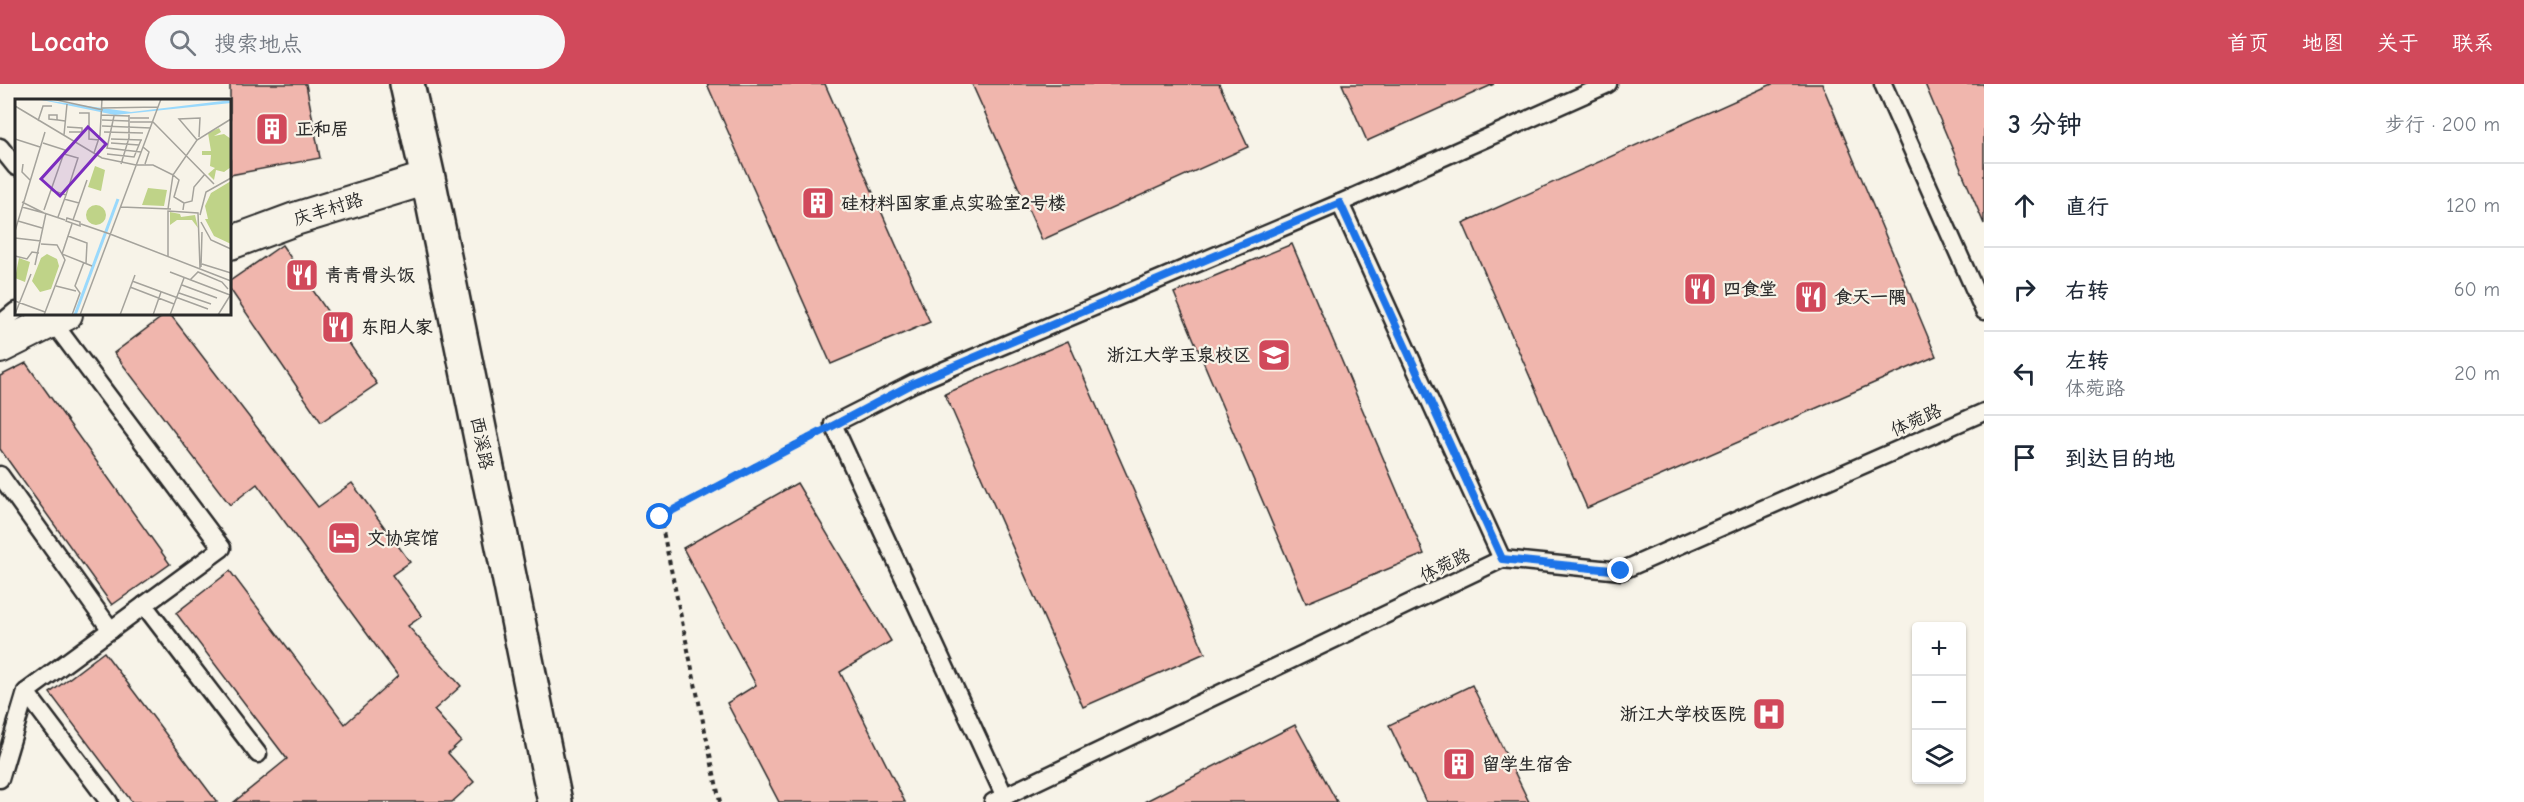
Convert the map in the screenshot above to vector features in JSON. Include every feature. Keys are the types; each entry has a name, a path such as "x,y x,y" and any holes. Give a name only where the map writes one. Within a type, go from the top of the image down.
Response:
{"main road":[{"name":"西溪路","path":"407,84 555,802"}],"street":[{"name":"庆丰村路","path":"231,243 295,219 428,178"},
{"path":"0,347 59,317"}],"lane":[{"path":"999,799 833,424 914,383 1340,203 1608,84"},
{"path":"1883,84 1984,311"},
{"path":"0,147 15,166"},
{"path":"1340,203 1502,559"},
{"path":"0,324 15,312"},
{"path":"0,778 26,692 222,548 59,317"},
{"name":"体菀路","path":"999,799 1502,559 1621,571 1984,412"},
{"path":"0,475 111,630"},
{"path":"144,605 258,754"},
{"path":"26,692 109,802"}],"path":[{"path":"720,802 660,517 833,424"}],"building":[{"name":"正和居","path":"230,84 306,84 320,158 231,175"},
{"name":"硅材料国家重点实验室2号楼","path":"707,84 825,84 930,322 831,364"},
{"path":"972,84 1219,84 1248,147 1042,240"},
{"path":"1342,84 1494,84 1367,141"},
{"name":"四食堂","path":"1772,84 1822,84 1936,356 1587,508 1463,223"},
{"path":"1925,84 1984,84 1984,224"},
{"path":"1292,244 1424,554 1306,603 1174,293"},
{"path":"282,245 377,384 321,422 231,290 231,280"},
{"path":"165,315 171,315 318,507 352,483 410,562 392,575 422,616 408,626 461,686 434,710 461,741 448,753 474,782 452,802 234,802 287,759 176,613 230,571 345,724 398,676 257,484 230,505 114,353"},
{"path":"1068,341 1205,653 1083,707 945,394"},
{"path":"26,363 170,564 112,605 0,449 0,376"},
{"path":"797,483 891,641 840,672 905,802 779,802 727,703 756,685 683,548"},
{"path":"104,652 217,802 132,802 50,693"},
{"name":"留学生宿舍","path":"1472,685 1529,802 1426,802 1389,725"},
{"path":"1295,725 1337,802 1144,802"}],"place":[{"name":"正和居","path":"272,129"},
{"name":"硅材料国家重点实验室2号楼","path":"818,203"},
{"name":"青青骨头饭","path":"302,275"},
{"name":"四食堂","path":"1700,289"},
{"name":"食天一隅","path":"1811,297"},
{"name":"东阳人家","path":"338,327"},
{"name":"浙江大学玉泉校区","path":"1274,355"},
{"name":"文协宾馆","path":"344,538"},
{"name":"浙江大学校医院","path":"1769,714"},
{"name":"留学生宿舍","path":"1459,764"}],"route":[{"path":"660,517 914,383 1340,203 1502,559 1621,571"}]}
